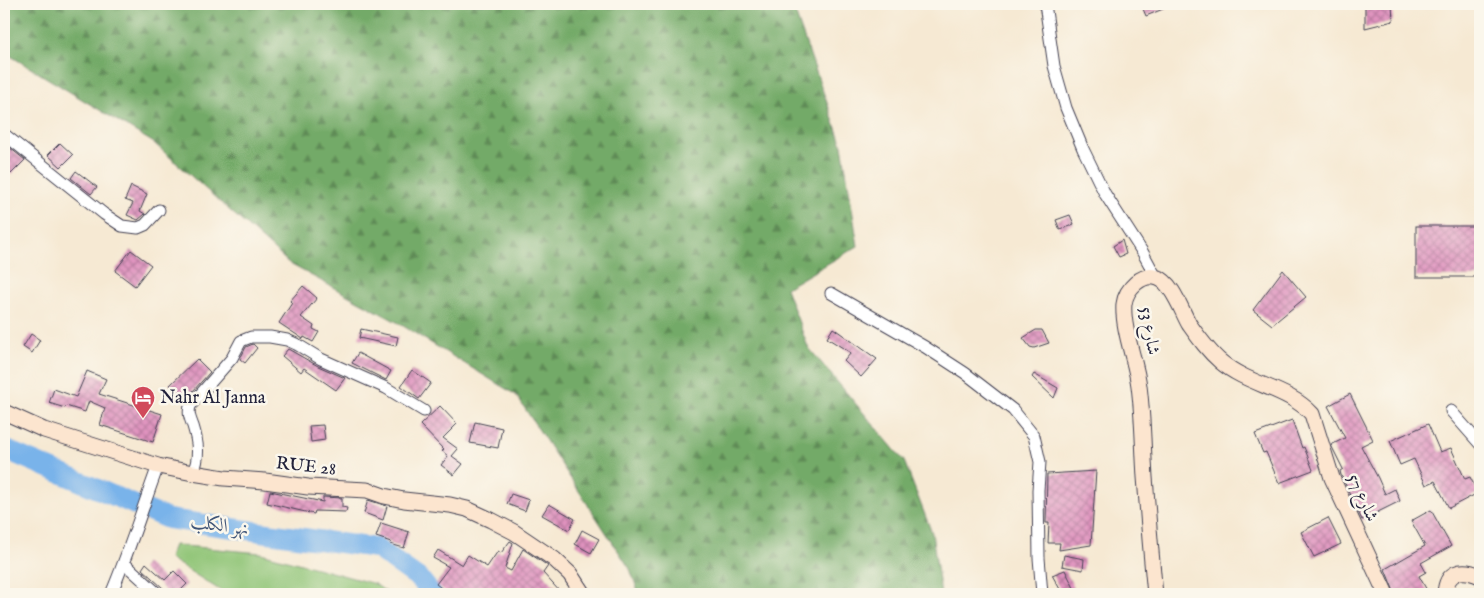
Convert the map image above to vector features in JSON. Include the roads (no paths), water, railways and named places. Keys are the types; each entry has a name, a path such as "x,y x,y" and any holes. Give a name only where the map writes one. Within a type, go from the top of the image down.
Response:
{"street":[{"path":"1045,4 1054,66 1066,108 1104,194 1156,277"},
{"path":"4,134 104,214 122,226 138,228 145,225 159,210"},
{"name":"شارع 53","path":"1155,594 1141,403 1124,304 1132,286 1147,277 1156,277 1166,283 1188,322 1202,342 1222,363 1238,374 1296,402 1312,414"},
{"path":"831,292 925,347 965,373 1013,410 1034,436 1040,462 1038,490 1039,558 1042,594"},
{"path":"193,473 198,456 197,444 189,415 190,406 232,358 241,341 246,338 270,337 287,340 321,359 386,388 424,411"},
{"path":"1451,411 1480,444"},
{"name":"RUE 28","path":"4,412 44,430 158,466 224,478 308,487 367,490 404,500 450,505 467,510 514,532 554,559 570,574 583,594"},
{"name":"شارع 57","path":"1312,414 1332,478 1386,594"},
{"path":"111,594 138,526 158,466"},
{"path":"124,563 158,594"},
{"path":"1445,594 1450,578 1457,572 1466,572 1480,576"}],"waterway":[{"name":"نهر الكلب","path":"4,449 168,519 376,548 420,579 432,594"}],"place":[{"name":"Nahr Al Janna","path":"143,419"}]}
